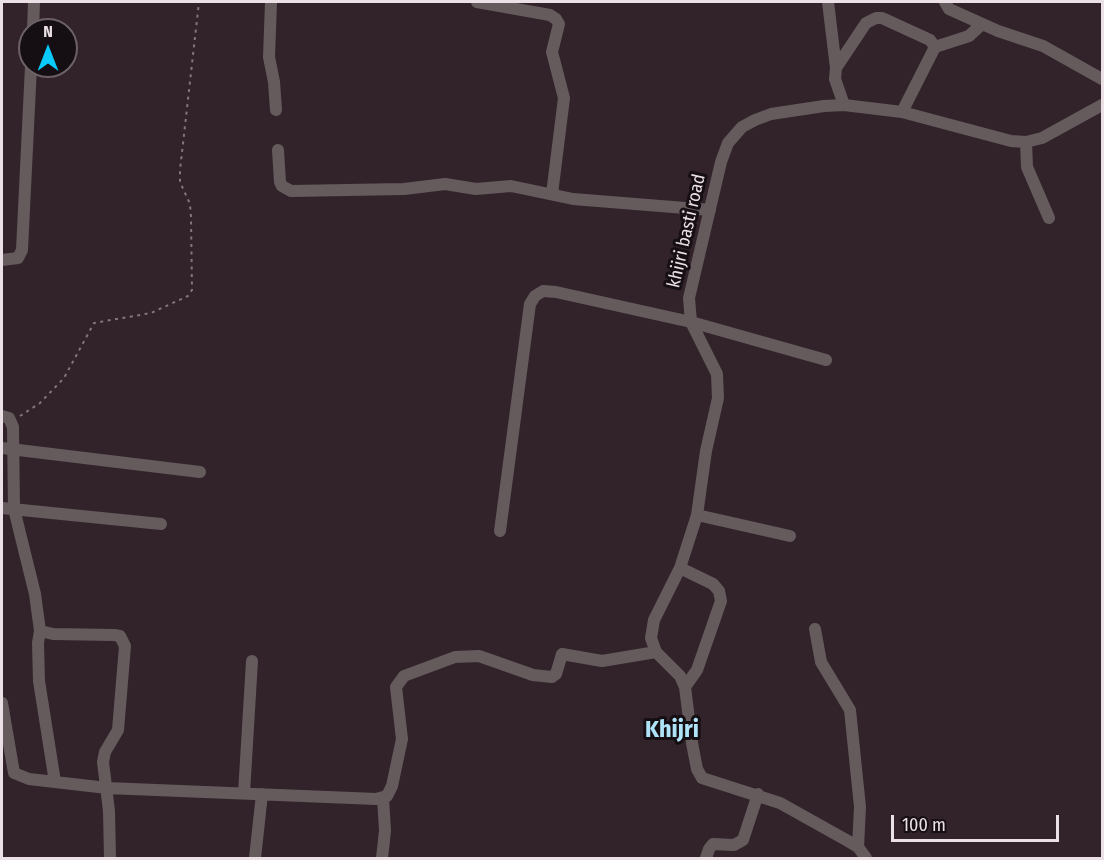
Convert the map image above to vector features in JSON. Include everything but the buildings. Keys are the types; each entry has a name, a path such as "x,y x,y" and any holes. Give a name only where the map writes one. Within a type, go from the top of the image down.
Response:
{"street":[{"path":"33,18 34,2"},
{"path":"271,2 269,57 276,110"},
{"path":"477,2 550,15 559,24 552,52 564,98 552,194"},
{"path":"828,2 836,79 844,105"},
{"path":"945,2 949,9 982,24 1043,46 1102,79"},
{"path":"836,68 866,23 876,18 930,40 935,47"},
{"path":"902,112 935,47 969,36 982,24"},
{"path":"2,260 18,258 22,250 30,78"},
{"name":"khijri basti road","path":"656,652 651,638 654,620 680,568 697,515 706,451 718,398 718,381 713,365 691,322 689,298 692,276 728,143 742,127 771,114 844,105 902,112 1011,141 1026,142"},
{"path":"1050,218 1027,167 1026,142 1042,138 1102,105"},
{"path":"278,150 280,182 282,186 291,191 404,189 445,184 476,189 511,186 573,199 710,210"},
{"path":"500,531 530,304 535,296 543,291 691,322 826,360"},
{"path":"6,419 8,508 35,594 40,631 39,681 56,782"},
{"path":"8,448 200,472"},
{"path":"8,508 161,524"},
{"path":"697,515 789,536"},
{"path":"680,568 716,586 721,601 697,670 686,687"},
{"path":"815,629 821,662 829,679 850,710 860,807 861,830 858,847"},
{"path":"40,631 53,634 114,635 123,640 125,655 118,730 104,757 110,858"},
{"path":"382,858 385,831 383,798 392,786 402,739 396,687 404,676 455,657 479,656 533,675 552,677 556,674 562,654 602,661 656,652 680,676 686,687 697,769 706,781 758,794 780,803 858,847 866,858"},
{"path":"243,794 252,661"},
{"path":"2,703 14,773 29,779 107,788 383,798"},
{"path":"255,858 262,794"},
{"path":"706,858 713,844 734,845 742,840 758,794"}],"path":[{"path":"6,419 40,403 53,390 75,362 94,323 151,313 188,296 192,290 190,204 180,182 180,170 199,2"}],"district":[{"name":"Khijri","path":"672,730"}]}
